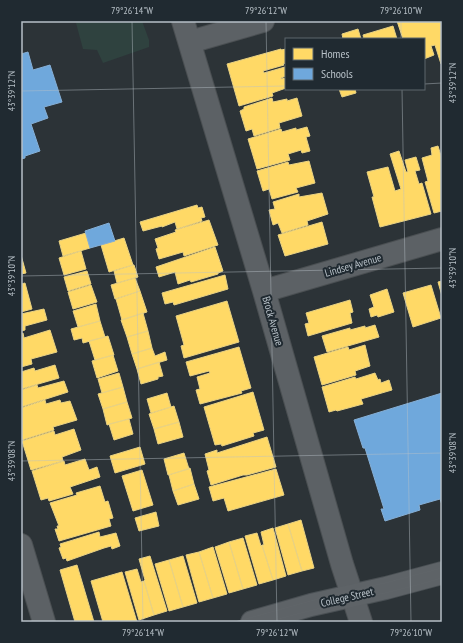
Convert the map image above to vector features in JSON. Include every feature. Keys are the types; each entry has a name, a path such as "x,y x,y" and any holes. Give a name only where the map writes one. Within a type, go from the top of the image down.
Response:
{"main road":[{"name":"College Street","path":"252,622 311,605 386,588 442,573"}],"street":[{"name":"Brock Avenue","path":"183,21 264,291 342,564 361,622"},
{"path":"190,42 263,21"},
{"name":"Lindsey Avenue","path":"264,291 442,239"},
{"path":"21,545 44,622"}],"green space":[{"path":"82,21 142,21 149,40 149,47 103,63 97,50 83,49 76,23"}],"building: Homes":[{"path":"397,21 442,21 442,63 441,64 435,45 431,46 434,55 425,59 425,38 403,38"},
{"path":"393,26 397,38 364,38 363,35"},
{"path":"358,29 361,38 343,38 342,34"},
{"path":"285,49 284,65 263,71 264,73 285,67 285,76 281,79 285,78 285,88 272,93 273,96 239,106 227,64"},
{"path":"339,90 355,90 356,93 342,97"},
{"path":"272,98 273,102 287,99 287,101 297,98 302,116 279,123 280,128 254,136 252,129 246,131 240,111 244,109 244,107"},
{"path":"307,127 310,136 306,137 310,151 302,153 301,150 288,154 290,160 257,169 248,139 281,129 282,132"},
{"path":"438,146 442,159 442,211 434,213 425,182 428,181 422,158 432,155 431,148"},
{"path":"399,151 406,172 408,172 405,160 416,157 420,170 415,171 419,184 422,183 431,214 380,227 367,172 388,167 395,191 401,189 390,154"},
{"path":"309,161 315,183 296,188 298,192 272,199 269,189 263,191 257,171 288,162 289,165"},
{"path":"322,193 328,214 307,221 308,225 282,233 278,223 273,225 269,210 275,209 273,202 299,194 299,197"},
{"path":"197,205 198,208 202,207 205,217 201,218 202,221 177,229 175,222 162,227 143,231 140,222"},
{"path":"209,220 218,245 184,256 183,252 159,259 155,239 176,232 175,230"},
{"path":"322,222 328,244 285,256 278,235"},
{"path":"86,233 90,248 63,256 59,241"},
{"path":"124,238 133,265 109,272 101,245"},
{"path":"215,247 223,271 218,274 191,282 190,280 178,284 175,272 159,277 156,267"},
{"path":"81,251 86,269 64,275 59,258"},
{"path":"21,255 26,273 21,274"},
{"path":"134,265 138,277 117,283 114,271"},
{"path":"87,271 91,284 68,291 64,277"},
{"path":"225,275 228,289 174,305 173,302 165,304 162,293"},
{"path":"135,278 140,291 115,299 111,285"},
{"path":"442,281 442,296 438,282"},
{"path":"25,283 32,309 21,312 21,284"},
{"path":"91,285 97,302 73,309 68,292"},
{"path":"431,285 441,318 413,327 403,293"},
{"path":"387,289 394,312 378,317 377,315 371,317 369,309 374,307 370,295"},
{"path":"140,291 147,312 122,320 116,299"},
{"path":"350,300 353,312 350,313 352,323 308,336 305,324 309,323 306,313"},
{"path":"227,301 239,342 184,358 181,346 184,345 176,316"},
{"path":"96,304 100,321 78,327 73,311"},
{"path":"44,309 47,320 25,326 25,330 21,331 21,314"},
{"path":"143,313 148,331 127,337 121,320"},
{"path":"100,321 105,337 83,343 82,338 74,340 71,329"},
{"path":"375,325 379,337 327,352 322,336 350,328 350,330"},
{"path":"50,330 57,352 31,359 32,364 21,367 21,334 23,333 24,338"},
{"path":"148,331 152,348 132,354 127,337"},
{"path":"108,336 114,355 95,360 89,341"},
{"path":"365,345 370,366 355,371 356,375 322,385 314,357 348,347 349,350"},
{"path":"239,347 251,388 241,391 242,393 200,404 196,390 200,389 197,377 210,373 209,371 190,376 186,362"},
{"path":"152,348 155,356 165,352 167,360 137,369 132,354"},
{"path":"113,355 118,371 97,378 92,361"},
{"path":"159,362 163,376 141,384 137,369"},
{"path":"55,365 59,378 21,389 21,372 34,368 35,371"},
{"path":"119,373 123,387 102,393 98,379"},
{"path":"375,373 378,380 380,379 381,383 389,380 392,390 361,399 363,404 329,412 322,387 355,377 356,379"},
{"path":"64,381 68,392 21,407 21,390 37,385 38,388"},
{"path":"123,387 127,402 103,409 98,394"},
{"path":"253,392 264,430 253,433 254,436 222,446 221,444 215,445 204,407"},
{"path":"167,393 171,407 151,413 147,399"},
{"path":"45,400 46,404 60,400 61,403 70,401 77,420 53,427 54,430 22,440 21,408"},
{"path":"127,402 132,418 107,425 103,409"},
{"path":"174,406 179,422 154,429 149,414"},
{"path":"129,419 133,434 114,440 109,424"},
{"path":"179,422 183,437 158,444 154,429"},
{"path":"74,429 81,450 62,457 63,461 31,470 22,441 54,431 55,435"},
{"path":"267,437 276,467 211,485 207,471 209,470 205,454 217,450 217,453"},
{"path":"140,447 145,464 115,473 110,456"},
{"path":"184,453 189,469 168,475 164,459"},
{"path":"85,459 89,470 97,467 100,477 70,487 73,494 49,501 48,498 41,500 32,471 64,461 65,465"},
{"path":"190,468 194,484 173,491 169,475"},
{"path":"276,469 284,495 228,511 224,498 213,501 209,487"},
{"path":"142,470 153,505 133,511 122,476"},
{"path":"194,484 199,499 178,505 173,491"},
{"path":"100,486 105,502 108,501 113,518 109,519 111,526 59,541 55,529 58,529 57,526 59,526 50,503"},
{"path":"156,512 159,526 139,531 135,518"},
{"path":"301,520 314,568 302,571 288,524"},
{"path":"288,524 302,571 288,575 275,528"},
{"path":"273,528 286,576 273,580 262,545 264,545 261,532"},
{"path":"99,532 100,537 116,533 120,546 112,549 111,546 67,561 66,558 63,559 59,548 61,547 60,544"},
{"path":"257,533 273,580 259,584 245,536"},
{"path":"243,538 257,585 243,589 229,542"},
{"path":"229,542 243,589 229,593 215,547"},
{"path":"213,547 227,594 213,598 199,552"},
{"path":"199,552 213,598 199,602 186,555"},
{"path":"150,556 167,611 154,615 139,559"},
{"path":"183,556 197,603 183,607 169,560"},
{"path":"169,560 183,607 169,611 155,564"},
{"path":"77,565 94,622 75,622 60,570"},
{"path":"137,569 141,582 144,581 154,615 139,620 125,572"},
{"path":"122,572 137,622 103,622 91,581"}],"building: Schools":[{"path":"28,52 33,70 50,65 62,102 44,107 48,118 31,124 40,151 25,156 25,158 21,159 21,54"},
{"path":"109,223 115,241 90,248 85,231"},
{"path":"442,393 442,505 440,499 419,505 420,510 385,521 381,509 384,509 365,448 363,448 354,420"}],"tram line":[{"path":"235,622 343,592 442,568"},
{"path":"268,622 442,578"}]}
